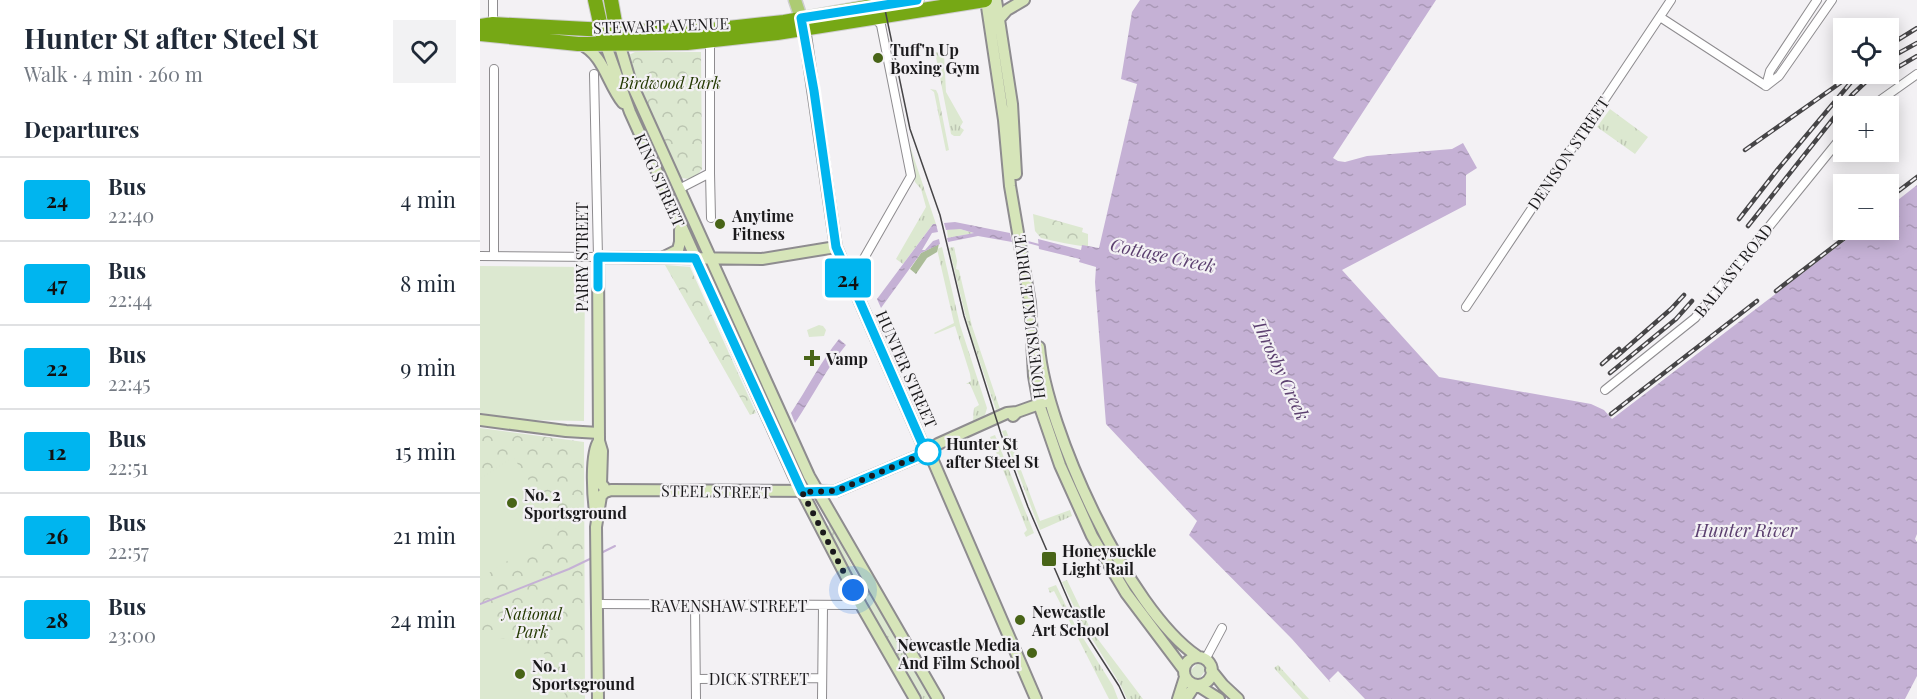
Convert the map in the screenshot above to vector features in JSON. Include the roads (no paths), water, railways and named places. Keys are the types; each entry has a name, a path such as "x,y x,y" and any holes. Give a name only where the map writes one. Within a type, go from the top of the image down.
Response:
{"highway":[{"path":"595,0 610,37"},
{"path":"610,37 611,0"},
{"path":"616,0 625,19 638,31"},
{"name":"STEWART AVENUE","path":"487,25 610,37 710,42 917,0"},
{"name":"STEWART AVENUE","path":"480,34 578,44 638,31 710,30 875,18 985,0"}],"main road":[{"name":"HUNTER STREET","path":"795,0 802,23 836,247 1036,699"},
{"name":"HONEYSUCKLE DRIVE","path":"985,0 1004,120 1010,186 1023,233"},
{"name":"HONEYSUCKLE DRIVE","path":"996,0 1012,104 1017,185 1023,233 1036,297 1039,356 1050,401 1078,479 1116,554 1161,621 1180,644 1201,657"},
{"path":"1000,18 1007,10 1024,0"},
{"name":"KING STREET","path":"610,37 630,112 802,492 861,605 915,699"},
{"name":"KING STREET","path":"610,37 783,420 818,492 938,699"},
{"path":"578,44 594,53 614,91 630,112"},
{"path":"661,258 678,250 679,223"},
{"path":"598,257 762,259 836,247"},
{"name":"HONEYSUCKLE DRIVE","path":"1026,250 1034,376 1039,404 1060,465 1092,536 1126,593 1184,673"},
{"name":"PARRY STREET","path":"598,257 599,437 594,450 598,490 595,560 598,699"},
{"name":"STEEL STREET","path":"598,490 836,491 928,452 938,444 1007,413 1050,401"},
{"path":"480,420 599,437"},
{"path":"1178,699 1189,661 1201,657 1223,685 1238,699"},
{"path":"1186,699 1196,685 1206,681 1211,670"},
{"path":"1184,673 1188,682 1219,699"}],"street":[{"path":"487,25 493,0"},
{"name":"DENISON STREET","path":"1466,307 1671,0"},
{"path":"1766,86 1770,71 1817,0"},
{"path":"1766,86 1779,76 1832,0"},
{"path":"1660,17 1766,86"},
{"path":"846,273 859,267 911,176 881,25 875,18"},
{"path":"1805,18 1815,25"},
{"name":"KING STREET","path":"710,42 711,218"},
{"path":"494,69 494,256"},
{"name":"PARRY STREET","path":"594,74 598,257"},
{"path":"1886,96 1917,74"},
{"name":"BALLAST ROAD","path":"1605,390 1695,318 1833,147"},
{"name":"KING STREET","path":"679,189 710,173"},
{"path":"480,256 598,257"},
{"name":"RAVENSHAW STREET","path":"597,604 861,605"},
{"path":"695,606 696,699"},
{"path":"822,699 823,606"},
{"path":"1201,657 1222,628"},
{"name":"DICK STREET","path":"696,679 822,678"}],"water":[{"name":"Hunter River","path":"1140,0 1436,0 1333,158 1345,162 1367,156 1452,149 1463,143 1477,168 1466,175 1466,205 1342,270 1439,377 1591,404 1604,410 1612,419 1846,240 1899,240 1899,199 1917,185 1917,534 1915,539 1917,542 1917,676 1905,699 1353,699 1333,678 1330,682 1292,639 1189,535 1197,521 1106,424 1095,282 1096,267 1079,262 1080,259 1039,249 1038,239 1081,250 1082,245 1099,248 1137,84 1121,79 1132,12"},
{"path":"955,222 1010,233 1012,242 978,236 948,242 947,238 974,233 960,229 946,230 944,223"},
{"path":"933,224 936,224 938,232 932,233 922,250 939,239 940,244 921,253 881,308 877,299"},
{"path":"839,339 846,345 795,423 791,413"}],"waterway":[{"path":"1024,241 1039,245"},
{"path":"601,553 615,546"},
{"path":"480,604 594,557"}],"tram line":[{"path":"883,0 910,129 940,215 964,316 1001,434 1028,507 1073,611 1125,699"}],"railway":[{"path":"1899,39 1917,28"},
{"path":"1899,53 1917,43"},
{"path":"1899,67 1917,56"},
{"path":"1745,150 1839,84"},
{"path":"1739,219 1850,84"},
{"path":"1748,226 1852,95 1864,84"},
{"path":"1899,191 1917,177"},
{"path":"1776,291 1842,240"},
{"path":"1616,357 1684,295"},
{"path":"1610,373 1676,319 1692,301"},
{"path":"1611,414 1757,301"},
{"path":"1602,364 1619,349"}],"place":[{"name":"Tuff'n Up Boxing Gym","path":"878,58"},
{"name":"Anytime Fitness","path":"720,224"},
{"name":"Vamp","path":"812,358"},
{"name":"Hunter St after Steel St","path":"928,452"},
{"name":"No. 2 Sportsground","path":"512,503"},
{"name":"Honeysuckle Light Rail","path":"1049,559"},
{"name":"Newcastle Art School","path":"1020,620"},
{"name":"Newcastle Media And Film School","path":"1032,653"},
{"name":"No. 1 Sportsground","path":"520,674"}],"park label":[{"name":"Birdwood Park","path":"670,82"},
{"name":"National Park","path":"532,622"}],"water label":[{"name":"Cottage Creek","path":"1163,255"},
{"name":"Throsby Creek","path":"1281,369"}]}
